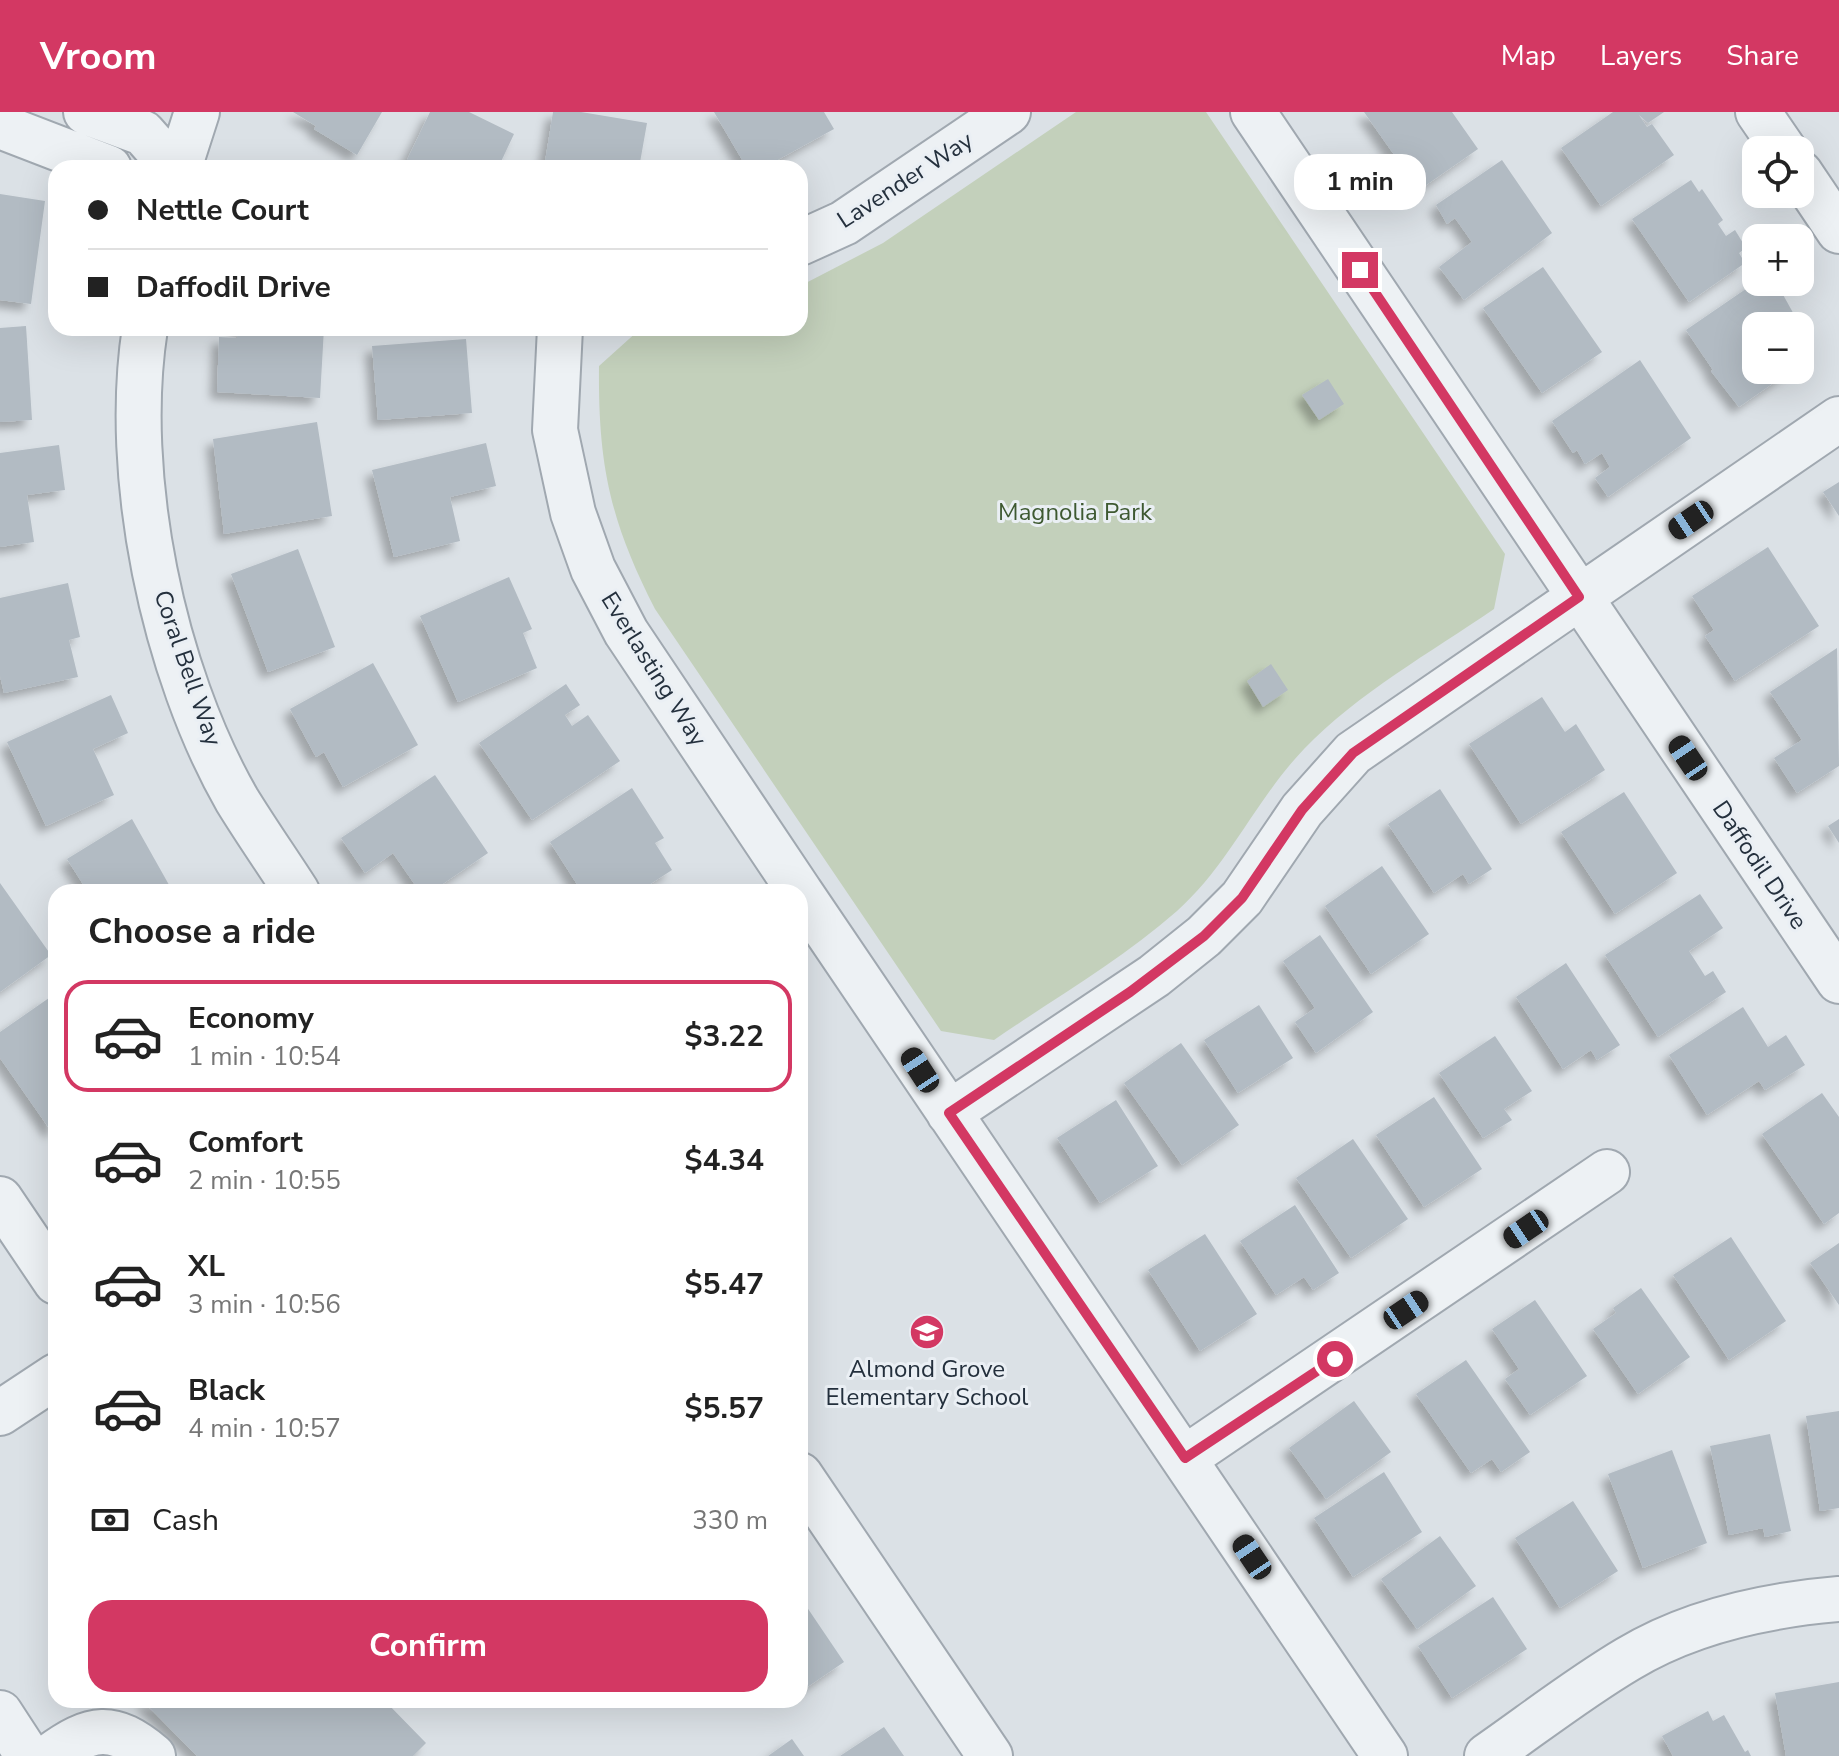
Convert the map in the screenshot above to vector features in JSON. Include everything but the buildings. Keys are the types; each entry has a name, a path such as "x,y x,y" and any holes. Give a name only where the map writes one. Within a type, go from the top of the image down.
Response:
{"street":[{"path":"86,112 143,133 169,160"},
{"path":"180,160 197,112"},
{"name":"Lavender Way","path":"808,239 844,223 1008,112"},
{"name":"Daffodil Drive","path":"1253,112 1839,981"},
{"path":"1758,112 1774,136"},
{"path":"0,126 88,160"},
{"path":"1814,194 1839,231"},
{"name":"Coral Bell Way","path":"144,336 139,363 140,476 162,606 195,706 236,798 292,884"},
{"name":"Everlasting Way","path":"560,336 555,430 573,513 593,569 626,632 786,884"},
{"path":"949,1113 1130,992 1204,936 1242,898 1302,810 1353,753 1839,419"},
{"name":"Everlasting Way","path":"808,915 949,1113 1385,1756"},
{"path":"1185,1458 1607,1172"},
{"path":"0,1199 48,1270"},
{"path":"0,1413 48,1381"},
{"path":"808,1487 990,1756"},
{"path":"1487,1756 1630,1657 1706,1624 1786,1603 1839,1599"},
{"path":"0,1713 28,1756"},
{"path":"50,1756 74,1739 94,1730 131,1737 153,1756"}],"green space":[{"name":"Magnolia Park","path":"1076,112 1206,112 1505,554 1494,609 1395,674 1347,710 1304,749 1271,789 1212,873 1177,911 1111,962 994,1040 941,1031 655,609 617,520 604,463 599,366 632,336 808,336 808,282 883,243"}],"place":[{"name":"Almond Grove Elementary School","path":"927,1332"}],"route":[{"path":"1335,1359 1185,1458 949,1113 1154,976 1204,936 1242,898 1302,810 1353,753 1411,710 1579,597 1360,270"}]}
